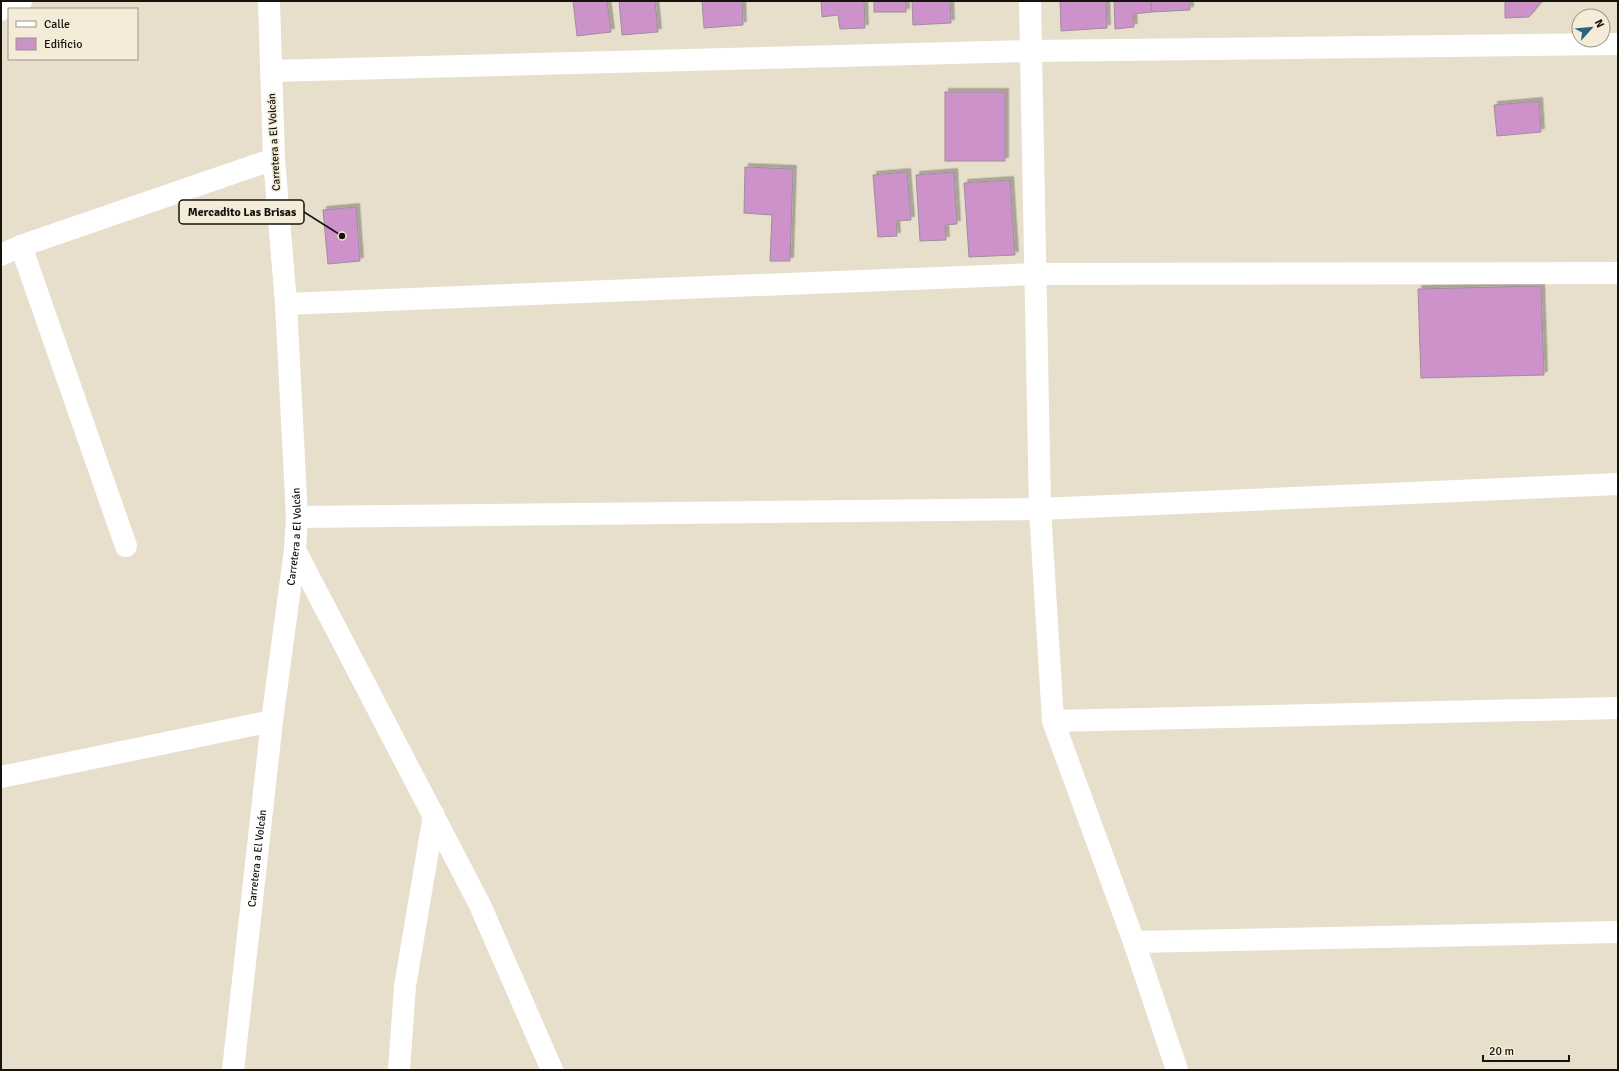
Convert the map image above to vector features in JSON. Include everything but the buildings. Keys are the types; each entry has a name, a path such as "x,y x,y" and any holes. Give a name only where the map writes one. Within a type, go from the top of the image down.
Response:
{"street":[{"path":"1,10 21,1"},
{"name":"Carretera a El Volcán","path":"233,1070 272,721 295,550 297,517 286,304 274,159 269,1"},
{"path":"1030,1 1040,510 1053,721 1134,942 1177,1070"},
{"path":"271,72 1031,51 1618,44"},
{"path":"1,255 20,246 274,159"},
{"path":"20,246 126,546"},
{"path":"286,304 1035,274 1618,273"},
{"path":"297,517 1040,510 1618,484"},
{"path":"295,550 480,905 552,1070"},
{"path":"1053,721 1618,708"},
{"path":"1,777 272,721"},
{"path":"399,1070 405,986 434,815"},
{"path":"1134,942 1618,932"}],"place":[{"name":"Mercadito Las Brisas","path":"342,236"}]}
